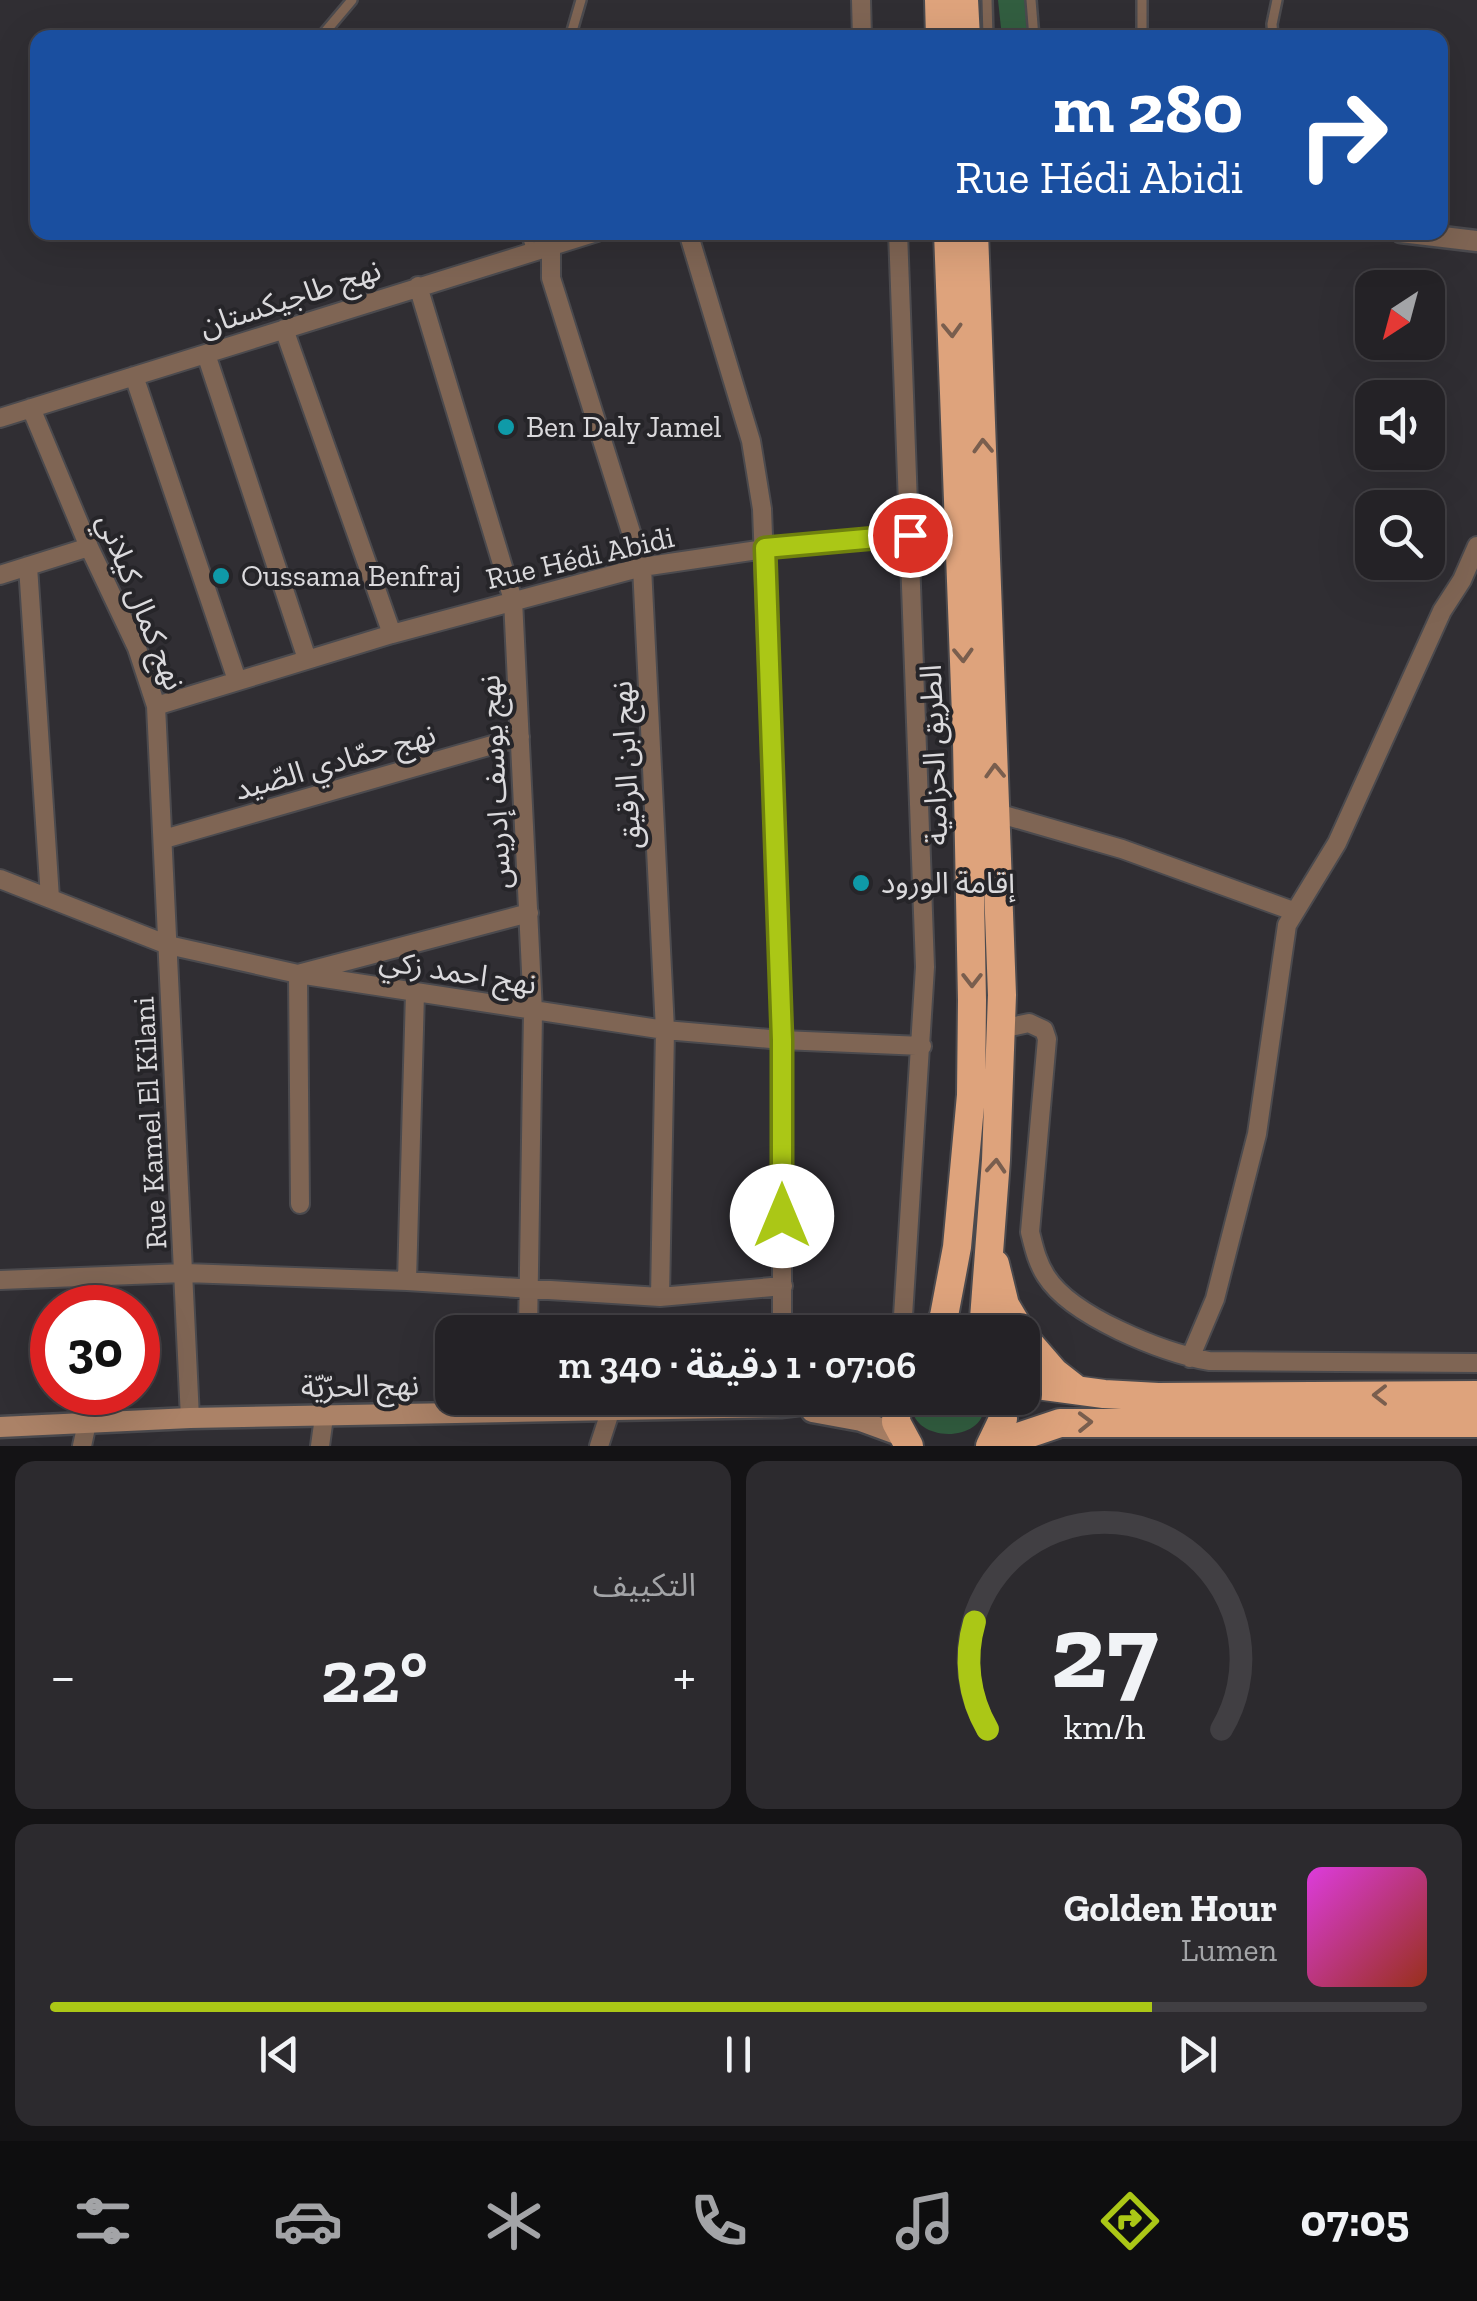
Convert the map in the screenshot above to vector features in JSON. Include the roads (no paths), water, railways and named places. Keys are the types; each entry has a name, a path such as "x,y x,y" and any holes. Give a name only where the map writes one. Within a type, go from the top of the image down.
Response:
{"highway":[{"path":"939,0 940,30"},
{"path":"964,0 966,30"},
{"name":"الطريق الحزامية","path":"944,1315 958,1247 970,1095 972,1000 967,742 948,240"},
{"name":"الطريق الحزامية","path":"974,240 1001,1029 984,1315"},
{"path":"977,298 994,240"},
{"path":"992,1212 996,1274 1011,1315"},
{"path":"1040,1355 1078,1391"},
{"path":"1040,1385 1158,1396 1477,1395"},
{"path":"896,1415 905,1442"},
{"path":"991,1446 1003,1415"},
{"path":"991,1446 1060,1423 1477,1423"}],"main road":[{"name":"نهج الحرّيّة","path":"0,1426 435,1411"},
{"path":"836,1415 861,1421 905,1442"}],"street":[{"path":"861,0 862,30"},
{"path":"1448,238 1477,241"},
{"path":"690,240 751,441 765,548 782,1040 782,1315"},
{"path":"898,240 925,933 922,1046 903,1315"},
{"name":"نهج ابن الرقيق","path":"543,243 642,567 665,1030 660,1296"},
{"name":"نهج طاجيكستان","path":"0,418 543,243"},
{"name":"نهج يوسف إدريس","path":"418,286 513,600 533,1012 529,1315"},
{"path":"284,329 392,634"},
{"path":"206,354 307,659"},
{"path":"134,376 237,680"},
{"name":"نهج كمال كيلاني","path":"31,408 89,547 137,648 156,706 168,945"},
{"name":"Rue Hédi Abidi","path":"156,706 392,634 642,567 765,548 910,535"},
{"path":"1190,1358 1215,1299 1257,1134 1283,940 1293,911 1337,844 1442,611 1477,546"},
{"path":"0,574 89,547"},
{"path":"28,566 50,898"},
{"name":"نهج حمّادي الصّيد","path":"164,839 520,738"},
{"path":"996,813 1122,849 1293,911"},
{"name":"نهج احمد زكي","path":"0,879 168,945 298,974 665,1030 922,1046"},
{"path":"300,1204 298,974 529,913"},
{"name":"Rue Kamel El Kilani","path":"168,945 190,1418"},
{"path":"408,1281 415,993"},
{"path":"1001,1029 1029,1024 1044,1030 1047,1039 1030,1232 1047,1278 1065,1296 1116,1327 1190,1358 1477,1364"},
{"path":"0,1280 185,1273 660,1296 782,1286"},
{"path":"599,1446 609,1415"},
{"path":"320,1446 324,1417"},
{"path":"82,1446 86,1423"}],"lane":[{"path":"327,30 352,0"},
{"path":"572,30 581,0"},
{"path":"987,0 988,30"},
{"path":"1031,0 1033,30"},
{"path":"1142,0 1142,30"},
{"path":"1272,30 1277,0"}],"place":[{"name":"Ben Daly Jamel","path":"506,427"},
{"name":"Oussama Benfraj","path":"221,576"},
{"name":"إقامة الورود","path":"861,883"}]}
